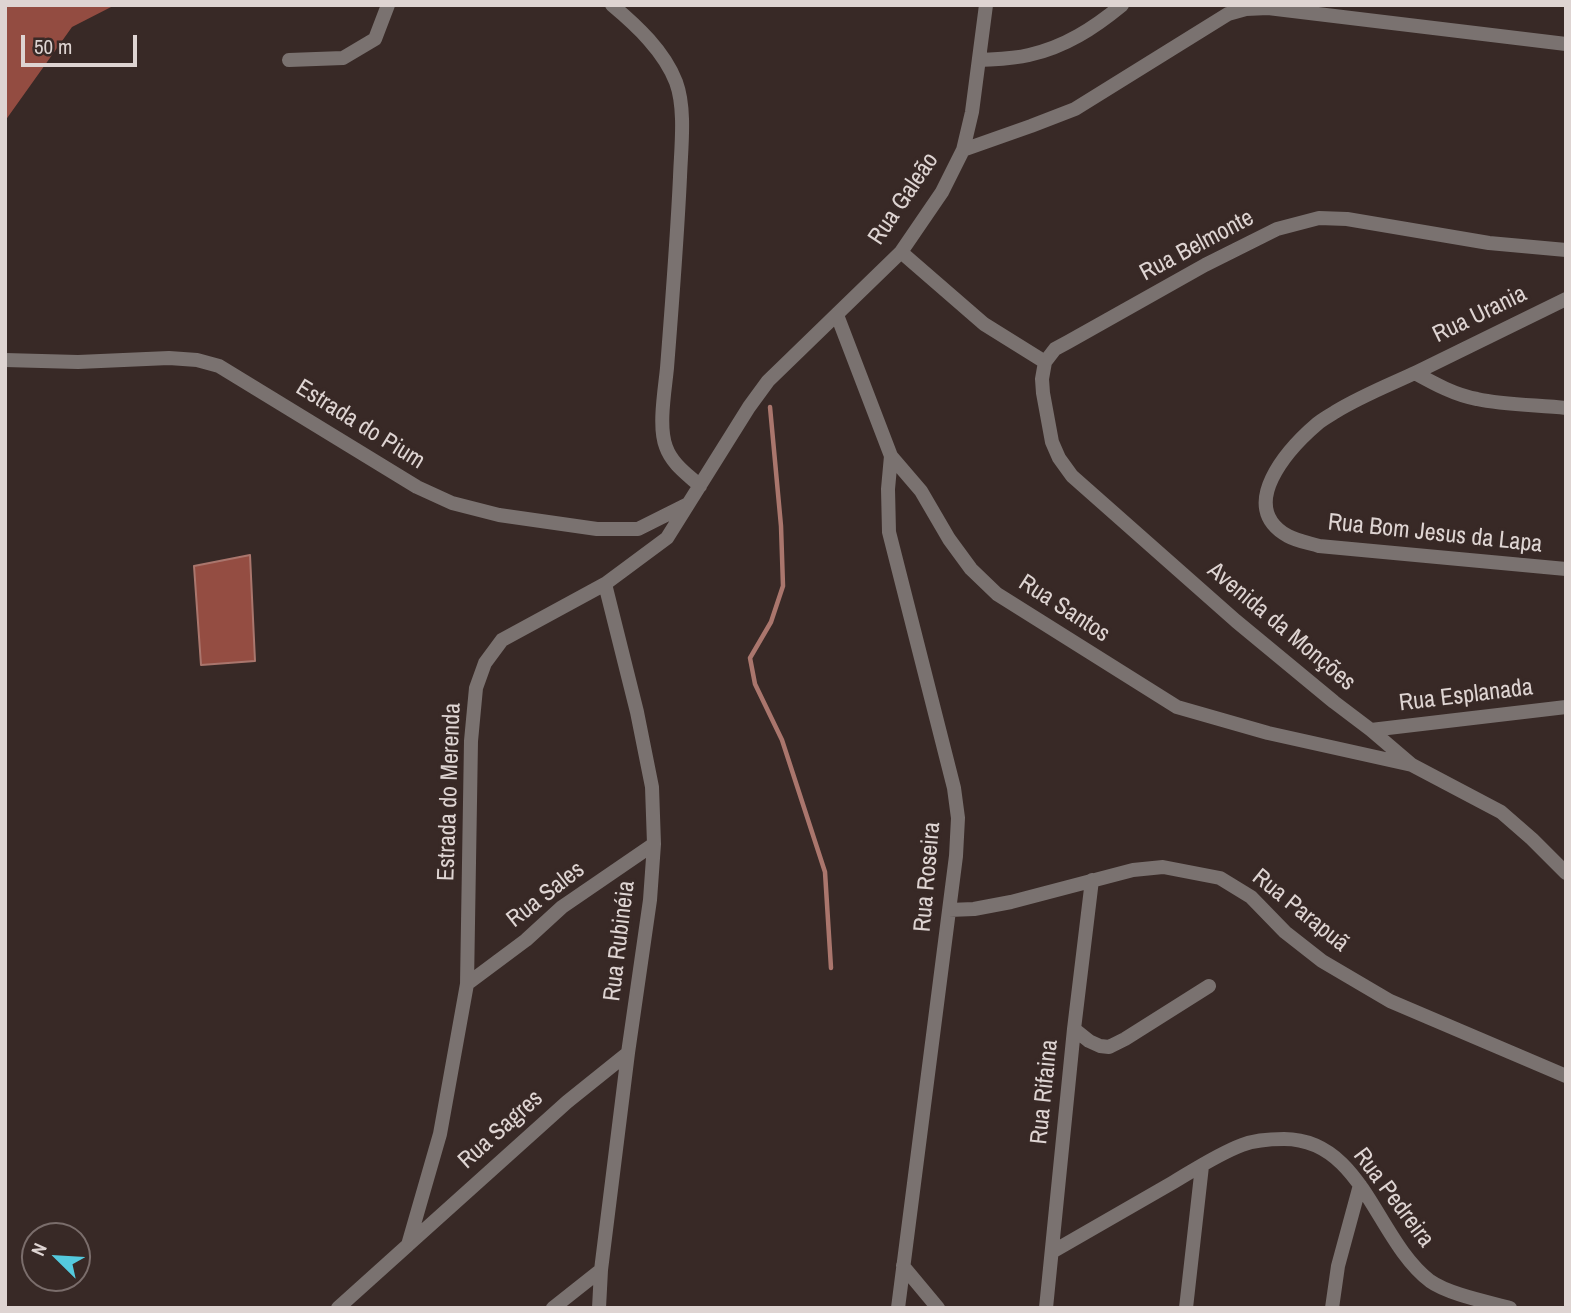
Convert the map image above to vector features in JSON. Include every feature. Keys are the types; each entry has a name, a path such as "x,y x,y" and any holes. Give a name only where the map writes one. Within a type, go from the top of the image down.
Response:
{"street":[{"path":"289,60 343,58 375,38 388,5"},
{"path":"612,5 636,26 665,59 677,83 682,142 677,246 663,413 664,444 672,460 700,486"},
{"name":"Rua Galeão","path":"836,315 901,252 942,192 963,149 972,112 986,5"},
{"path":"979,60 1027,56 1052,49 1082,34 1122,5"},
{"path":"963,149 1075,109 1227,14 1246,9 1268,8 1566,44"},
{"name":"Rua Belmonte","path":"1045,362 1055,349 1205,265 1277,229 1319,218 1348,219 1489,243 1566,250"},
{"path":"901,252 984,324 1045,362"},
{"name":"Rua Urania","path":"1415,373 1566,299"},
{"name":"Estrada do Merenda","path":"408,1245 440,1134 467,984 471,741 476,688 485,663 502,640 605,584 667,538 748,407 768,381 836,315"},
{"name":"Rua Santos","path":"836,315 891,456 921,491 948,539 971,569 998,594 1177,706 1268,733 1412,765"},
{"name":"Estrada do Pium","path":"5,360 78,362 169,358 197,360 219,366 417,488 452,503 499,514 597,528 638,529 689,503"},
{"name":"Avenida da Monções","path":"1045,362 1043,393 1052,442 1072,476 1236,621 1412,765 1501,811 1566,873"},
{"path":"1415,373 1448,390 1477,400 1566,408"},
{"name":"Rua Bom Jesus da Lapa","path":"1415,373 1357,399 1318,422 1273,474 1265,504 1270,518 1289,536 1319,546 1566,569"},
{"name":"Rua Roseira","path":"891,456 888,489 889,532 954,788 958,818 949,910 898,1308"},
{"path":"638,529 648,538 651,550"},
{"name":"Rua Rubinéia","path":"600,1308 601,1270 650,900 654,844 652,787 605,584"},
{"name":"Rua Esplanada","path":"1371,730 1566,707"},
{"name":"Rua Sales","path":"467,984 526,940 562,907 654,844"},
{"name":"Rua Parapuã","path":"949,910 974,909 1011,902 1133,870 1163,867 1220,878 1251,897 1285,932 1322,961 1390,1001 1566,1076"},
{"name":"Rua Rifaina","path":"1046,1308 1092,880"},
{"path":"1074,1029 1089,1041 1109,1047 1125,1040 1209,986"},
{"name":"Rua Sagres","path":"408,1245 567,1102 628,1053"},
{"name":"Rua Pedreira","path":"1052,1252 1243,1145 1273,1139 1291,1139 1314,1143 1336,1157 1360,1185 1399,1249 1431,1281 1450,1290 1510,1308"},
{"path":"1186,1308 1202,1166"},
{"path":"1332,1308 1338,1266 1360,1185"},
{"path":"338,1308 408,1245"},
{"path":"903,1266 938,1308"},
{"path":"553,1308 601,1270"}],"shaded area":[{"path":"5,5 115,5 72,27 5,121"},
{"path":"250,555 255,661 201,665 194,566"}],"waterway":[{"path":"770,407 781,526 783,586 771,622 750,658 755,684 782,740 825,872 831,968"}]}
